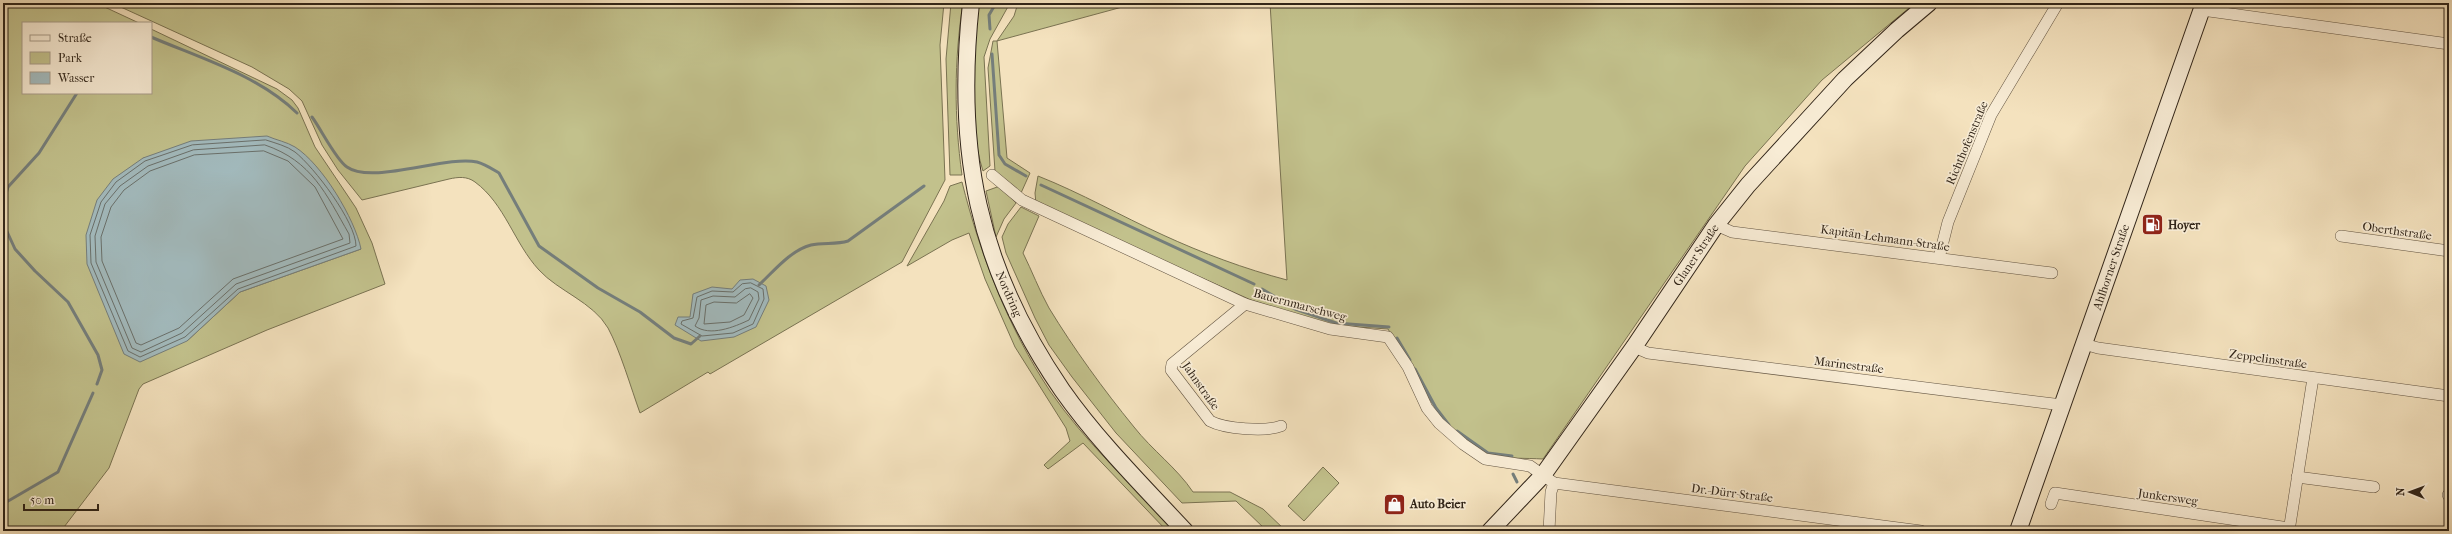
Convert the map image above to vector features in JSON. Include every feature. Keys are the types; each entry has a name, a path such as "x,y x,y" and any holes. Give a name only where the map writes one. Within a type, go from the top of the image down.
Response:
{"street":[{"name":"Nordring","path":"971,3 966,52 965,102 969,159 977,199 996,264 1007,294 1039,353 1063,391 1107,445 1185,531"},
{"name":"Glaner Straße","path":"1490,531 1548,479 1716,225 1778,150 1845,79 1897,30 1930,3"},
{"name":"Richthofenstraße","path":"1939,258 1948,222 1991,115 2058,3"},
{"path":"2203,7 2449,44"},
{"name":"Ahlhorner Straße","path":"2018,531 2203,7"},
{"name":"Bauernmarschweg","path":"992,175 1025,201 1246,304 1330,329 1388,337 1408,367 1427,408 1439,423 1463,444 1485,459 1530,466 1548,479"},
{"name":"Kapitän-Lehmann-Straße","path":"1716,225 1732,232 2052,274"},
{"name":"Oberthstraße","path":"2341,236 2449,251"},
{"name":"Jahnstraße","path":"1246,304 1172,364 1171,370 1210,421 1241,427 1272,430 1281,426"},
{"name":"Zeppelinstraße","path":"2084,344 2098,348 2449,396"},
{"name":"Marinestraße","path":"1634,347 1648,353 2062,405"},
{"path":"2289,529 2312,378"},
{"path":"2297,477 2374,487"},
{"path":"1548,479 1551,492 1549,531"},
{"name":"Dr.-Dürr-Straße","path":"1548,479 1921,531"},
{"name":"Junkersweg","path":"2051,504 2055,493 2289,529"}],"green space":[{"path":"3,3 96,3 137,22 22,22 22,94 152,94 152,29 277,89 292,100 298,108 315,147 356,208 372,243 385,284 267,330 143,384 139,389 109,468 61,531 3,531","holes":["143,158 361,249 240,292 187,341"]},
{"path":"112,3 944,3 940,45 945,180 902,262 710,374 708,372 640,413 617,347 602,319 585,304 539,270 530,259 494,201 475,182 466,178 452,178 362,200 338,170 322,145 302,101 289,89 252,67"},
{"path":"951,3 963,3 958,46 956,89 959,154 962,175 950,175 946,59"},
{"path":"978,3 1010,3 990,39 984,57 990,166 983,171 974,130 973,109 973,67"},
{"path":"1018,3 1137,3 997,41 1014,16"},
{"path":"1270,3 1915,3 1822,80 1745,166 1543,459 1509,458 1489,455 1474,449 1459,437 1431,401 1388,329 1329,325 1251,300 1036,204 1035,193 1038,176 1147,228 1193,248 1240,266 1287,280"},
{"path":"993,41 997,41 1007,158 1030,173 1021,193 995,171 988,68"},
{"path":"962,182 977,236 997,290 1008,316 1035,367 1050,391 1078,428 1175,531 1167,531 1083,443 1048,469 1044,465 1070,441 1066,428 1015,347 985,279 969,233 952,240 907,266 944,201 950,186"},
{"path":"1000,186 1016,203 1004,219 996,237 986,191"},
{"path":"1021,207 1039,216 1023,253 1045,301 1068,339 1089,369 1134,427 1180,475 1193,492 1230,492 1263,509 1286,531 1267,531 1236,501 1182,503 1116,433 1049,345 1035,318 1006,253 1002,237 1008,224"},
{"path":"1323,467 1339,483 1304,521 1288,506"}],"water":[{"path":"267,136 295,147 316,166 345,208 358,237 361,249 240,292 187,341 140,362 124,354 87,264 86,235 97,200 113,179 143,158 191,141"},
{"path":"753,279 766,286 769,300 756,327 734,337 701,341 675,325 678,317 690,317 693,294 712,287 732,289 740,280"}],"waterway":[{"path":"990,29 989,15 996,3"},
{"path":"152,37 208,60 247,78 265,88 297,113"},
{"path":"992,54 999,155 1005,164 1026,176"},
{"path":"3,203 8,187 39,153 76,94"},
{"path":"312,117 338,158 347,167 358,172 374,173 447,162 464,161 483,164 499,173 539,246 598,288 640,312 674,338 691,344 700,336"},
{"path":"1041,185 1254,284"},
{"path":"759,285 797,251 811,245 848,241 924,186"},
{"path":"3,209 4,225 15,249 35,271 68,302 98,355 102,370 97,384"},
{"path":"1262,289 1295,309 1336,323 1389,327"},
{"path":"1397,338 1410,360"},
{"path":"1415,369 1436,408 1449,425"},
{"path":"3,504 58,472 93,393"},
{"path":"1457,431 1488,453 1512,456"},
{"path":"1513,474 1517,482"}],"place":[{"name":"Hoyer","path":"2153,225"},
{"name":"Auto Beier","path":"1395,504"}]}
